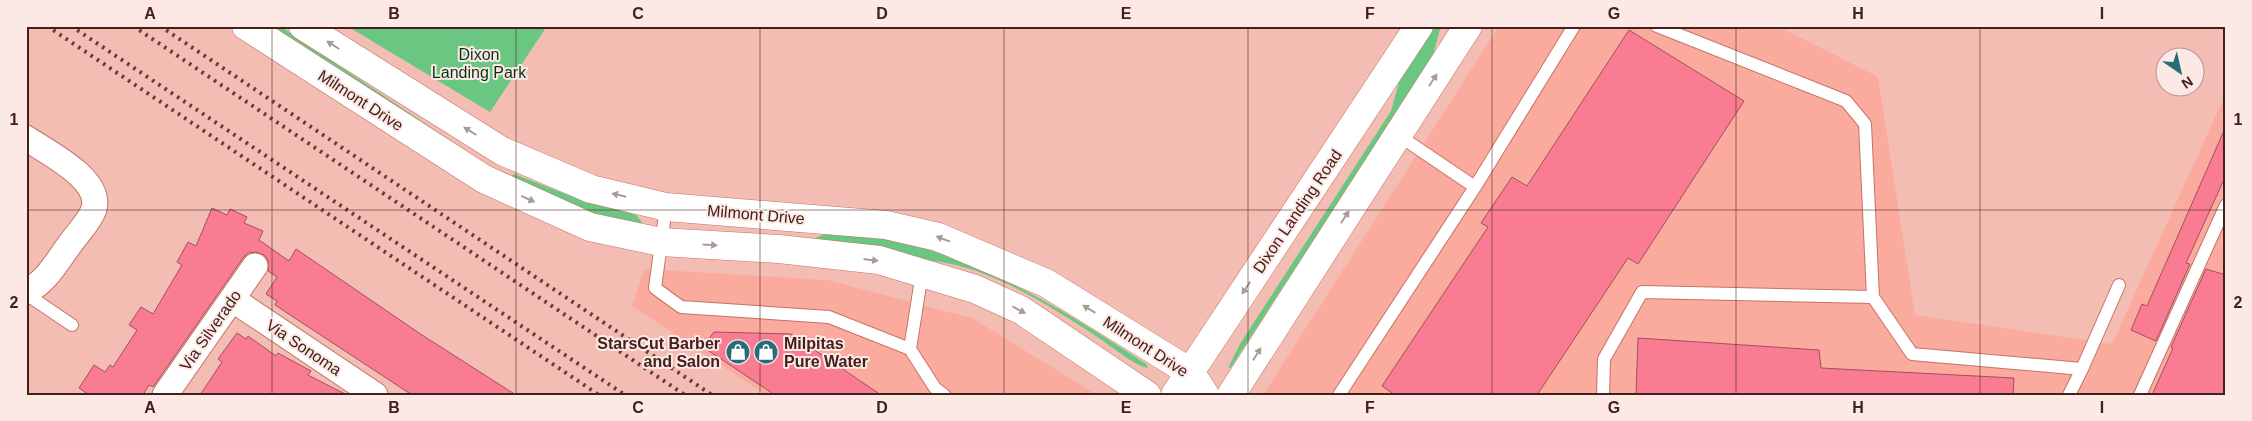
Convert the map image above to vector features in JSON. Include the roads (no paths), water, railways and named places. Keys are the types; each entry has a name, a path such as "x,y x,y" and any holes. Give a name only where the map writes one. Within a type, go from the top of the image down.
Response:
{"street":[{"name":"Milmont Drive","path":"246,26 484,179 590,227 661,242 780,249 879,260 975,289 1021,310 1147,395"},
{"name":"Milmont Drive","path":"303,26 502,151 591,189 666,207 886,225 938,237 1046,283 1190,372 1205,395"},
{"name":"Dixon Landing Road","path":"1175,395 1419,26"},
{"path":"1231,395 1468,26"},
{"path":"26,138 78,173 88,184 96,198 93,212 51,271 40,285 26,293"},
{"name":"Via Silverado","path":"165,395 255,266"},
{"name":"Via Sonoma","path":"232,299 375,395"}],"lane":[{"path":"1339,395 1475,187 1574,26"},
{"path":"1657,26 1846,101 1865,124 1873,297 1912,354 2082,368"},
{"path":"1398,135 1475,187"},
{"path":"2140,395 2226,206"},
{"path":"666,207 655,288 681,306 829,317 910,348 935,388 944,395"},
{"path":"910,348 922,273"},
{"path":"2069,395 2119,285"},
{"path":"1603,395 1604,359 1642,292 1873,297"},
{"path":"26,293 72,325"}],"railway":[{"path":"47,26 599,395"},
{"path":"71,26 625,395"},
{"path":"133,26 685,395"},
{"path":"160,26 712,395"}],"place":[{"name":"StarsCut Barber and Salon","path":"738,352"},
{"name":"Milpitas Pure Water","path":"766,352"}],"park label":[{"name":"Dixon Landing Park","path":"479,63"}]}
